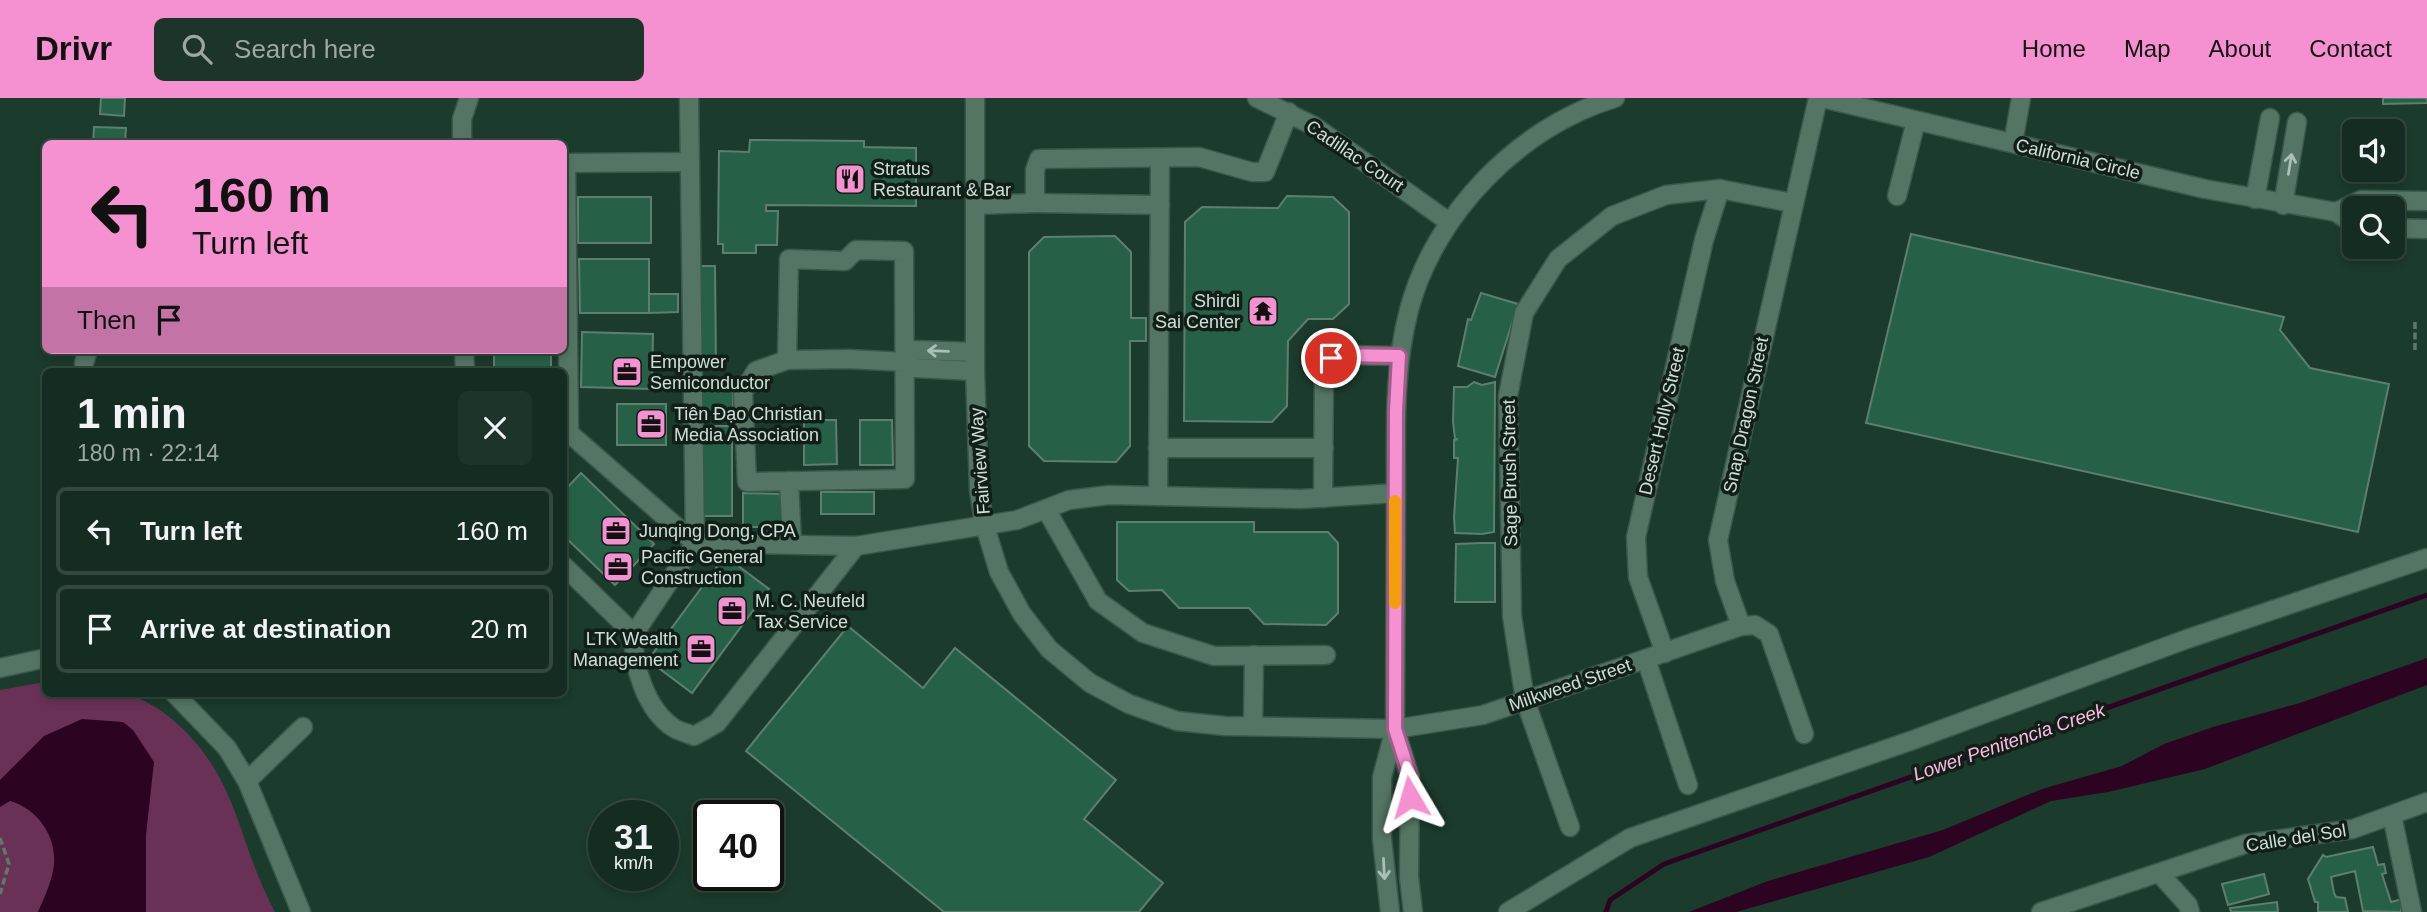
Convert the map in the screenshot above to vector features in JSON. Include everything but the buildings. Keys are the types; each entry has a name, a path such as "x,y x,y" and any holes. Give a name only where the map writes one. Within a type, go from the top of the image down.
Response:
{"street":[{"path":"462,140 461,119 468,98"},
{"path":"690,98 695,543 634,634 632,654 648,698 672,727 694,736 717,723 856,545"},
{"name":"Fairview Way","path":"975,98 975,372 979,490 984,523 999,572 1022,614 1049,649 1090,683 1129,704 1177,721 1207,725 1395,729"},
{"name":"Cadillac Court","path":"1256,98 1314,126 1449,222"},
{"path":"1390,912 1382,839 1382,777 1395,729 1395,493 1399,356 1409,308 1426,265 1449,222 1478,188 1520,149 1551,127 1593,104 1615,98"},
{"name":"California Circle","path":"1820,98 2255,199 2336,212 2342,216"},
{"name":"Snap Dragon Street","path":"1741,626 1726,581 1718,540 1792,203 1820,98"},
{"path":"2013,143 2021,98"},
{"path":"1035,203 1035,170 1039,159 1199,157 1252,172 1265,172 1289,112"},
{"path":"2255,199 2270,118"},
{"path":"1897,196 1916,121"},
{"path":"2283,205 2297,122"},
{"path":"1158,496 1160,158"},
{"path":"567,163 690,162"},
{"name":"Sage Brush Street","path":"1570,827 1525,700 1513,615 1508,396 1524,313 1558,259 1612,216 1666,195 1720,189 1792,203"},
{"name":"Desert Holly Street","path":"1665,653 1637,577 1636,537 1704,240 1720,189"},
{"name":"California Circle","path":"2336,212 2361,200 2427,201"},
{"path":"976,205 1160,205"},
{"path":"2405,228 2427,229"},
{"path":"787,360 789,259 845,261 856,250 904,251 905,362 905,478 747,482 743,392 756,371 787,360 905,362 914,368 975,372"},
{"path":"567,298 569,433 695,543 856,545 1017,520 1069,500 1109,495 1324,498 1395,493"},
{"path":"905,362 914,350 975,352"},
{"path":"1324,498 1324,364 1341,355 1399,356"},
{"path":"1158,448 1324,448"},
{"path":"789,481 792,544"},
{"path":"1046,509 1098,601 1143,633 1214,656 1326,655"},
{"path":"1508,912 1637,836 1924,736 2187,639 2427,558"},
{"path":"567,569 634,634"},
{"path":"1741,626 1755,625 1769,634 1804,734"},
{"name":"Milkweed Street","path":"1395,729 1483,715 1741,626"},
{"path":"1253,726 1254,655"},
{"path":"0,668 42,659"},
{"path":"1646,659 1688,785"},
{"path":"178,697 227,748 247,781 301,912"},
{"path":"247,781 303,727"},
{"path":"1395,729 1410,776 1409,877 1413,912"},
{"name":"Calle del Sol","path":"2041,912 2245,844 2353,829 2427,802"},
{"path":"2392,815 2412,912"},
{"path":"2160,874 2188,905 2190,912"}],"path":[{"path":"2415,322 2415,353"},
{"path":"0,838 9,864 0,894"}],"shaded area":[{"path":"2427,658 2427,685 2205,769 2108,792 2051,801 1929,857 1736,912 1689,912 1768,881 1943,830 2042,789 2122,766 2164,744 2213,727 2300,703"},
{"path":"42,683 42,697 135,697 151,704 173,720 212,764 275,912 0,912 0,690"},
{"path":"82,719 123,722 133,730 154,762 146,835 146,912 38,912 52,875 54,851 51,840 39,820 21,805 10,801 0,807 0,780 44,736"}],"waterway":[{"name":"Lower Penitencia Creek","path":"1606,912 1610,900 1664,864 2427,595"}],"slow traffic":[{"path":"1395,501 1395,603"}],"place":[{"name":"Stratus Restaurant & Bar","path":"850,179"},
{"name":"Shirdi Sai Center","path":"1263,311"},
{"name":"Empower Semiconductor","path":"627,372"},
{"name":"Tiên Đạo Christian Media Association","path":"651,424"},
{"name":"Junqing Dong, CPA","path":"616,531"},
{"name":"Pacific General Construction","path":"618,567"},
{"name":"M. C. Neufeld Tax Service","path":"732,611"},
{"name":"LTK Wealth Management","path":"701,649"}],"route":[{"path":"1331,358 1341,355 1399,356 1396,411 1395,729 1410,776 1410,797"}]}
